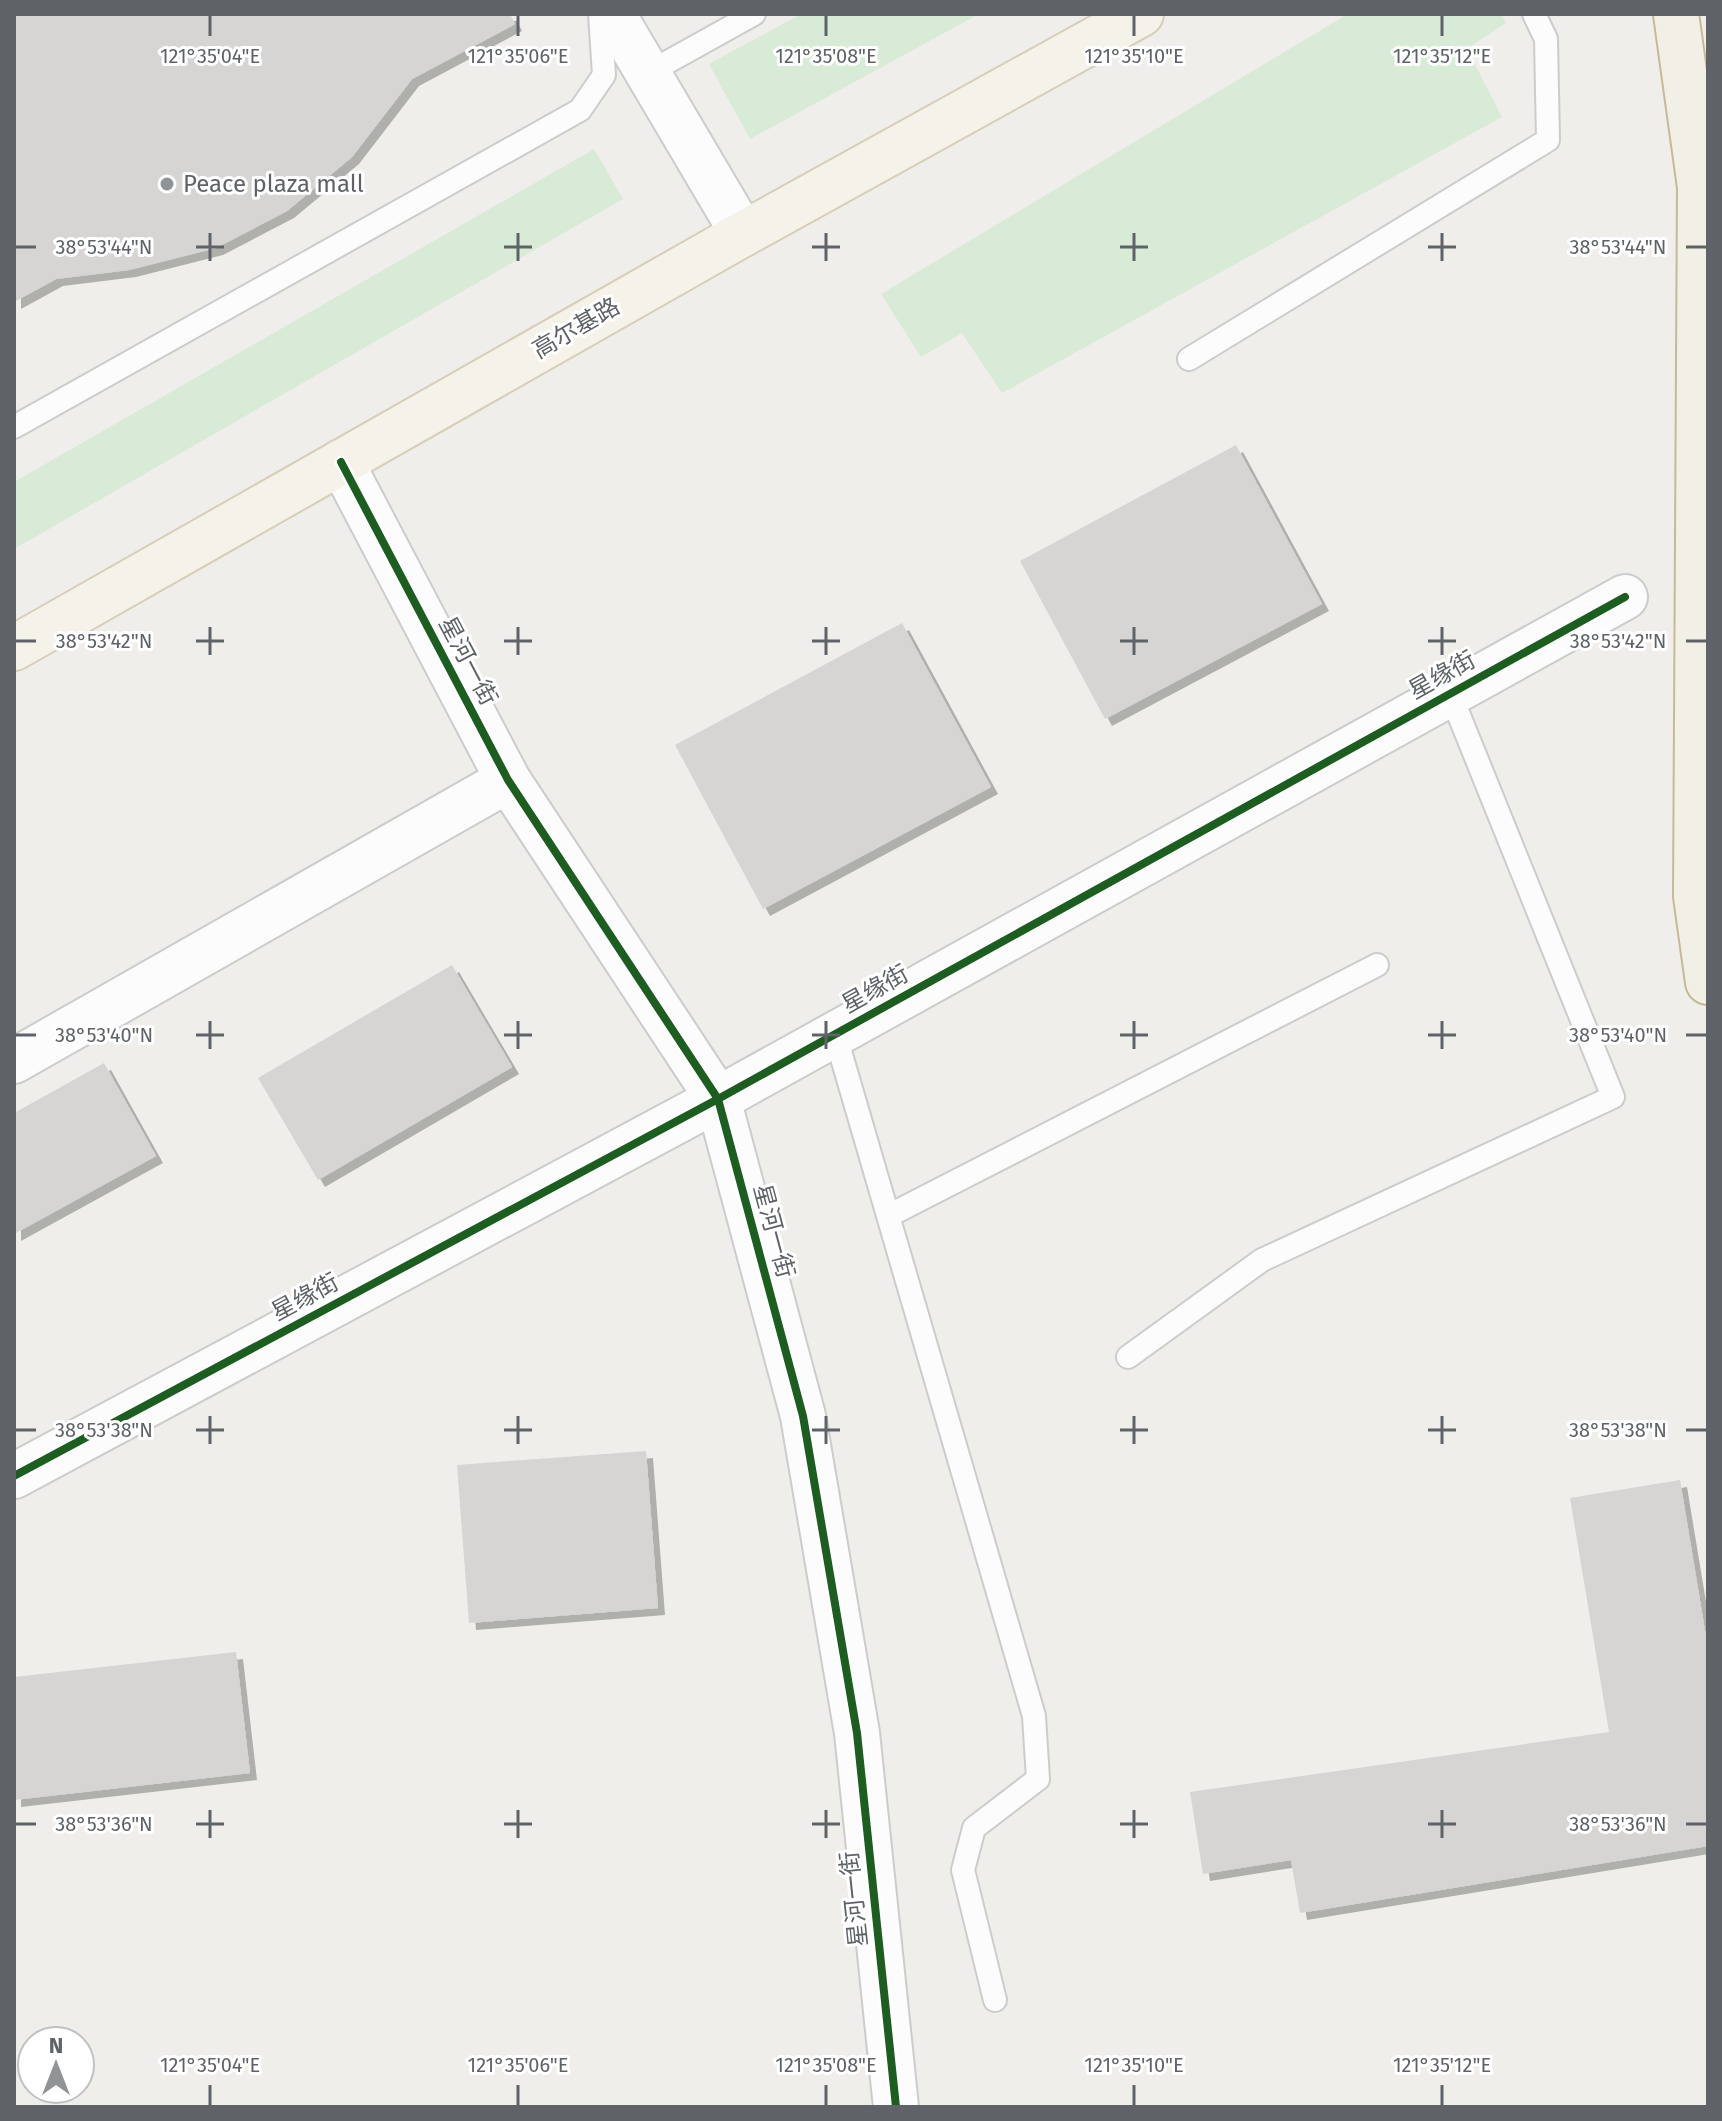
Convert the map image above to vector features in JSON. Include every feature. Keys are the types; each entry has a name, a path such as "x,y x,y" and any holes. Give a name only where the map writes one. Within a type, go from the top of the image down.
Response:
{"highway":[{"path":"1678,19 1700,187 1696,896 1708,982"}],"main road":[{"name":"高尔基路","path":"14,648 743,234 1141,14"}],"street":[{"path":"613,14 743,234"},
{"name":"星河一街","path":"341,462 508,780 718,1099 803,1416 857,1733 896,2107"},
{"name":"星缘街","path":"14,1476 718,1099 1625,597"},
{"path":"14,1061 508,780"}],"lane":[{"path":"14,427 580,110 604,75 600,14"},
{"path":"648,73 754,14"},
{"path":"1189,359 1548,140 1546,39 1534,14"},
{"path":"1128,1357 1262,1260 1613,1097 1450,693"},
{"path":"888,1216 1377,965"},
{"path":"835,1034 1034,1716 1038,1779 974,1828 963,1870 995,2000"}],"green space":[{"path":"801,14 979,14 750,139 709,64"},
{"path":"1348,14 1501,14 1506,23 1467,49 1502,117 1002,393 962,333 921,357 881,294"},
{"path":"594,149 623,199 14,549 14,482"}],"building":[{"name":"Peace plaza mall","path":"14,14 510,14 515,24 412,79 352,157 287,211 216,248 129,270 56,279 14,302"},
{"path":"1236,445 1322,604 1105,719 1020,561"},
{"path":"902,623 991,787 763,909 675,745"},
{"path":"452,965 512,1067 318,1180 258,1078"},
{"path":"104,1063 156,1156 14,1234 14,1113"},
{"path":"646,1451 658,1608 469,1623 457,1465"},
{"path":"1680,1480 1708,1649 1708,1846 1300,1913 1291,1860 1203,1874 1190,1792 1609,1732 1570,1498"},
{"path":"236,1652 250,1773 14,1800 14,1677"}],"cycle path":[{"path":"341,462 508,780 718,1099 803,1416 857,1733 896,2107"},
{"path":"14,1476 718,1099 1625,597"}],"place":[{"name":"Peace plaza mall","path":"167,184"}]}
